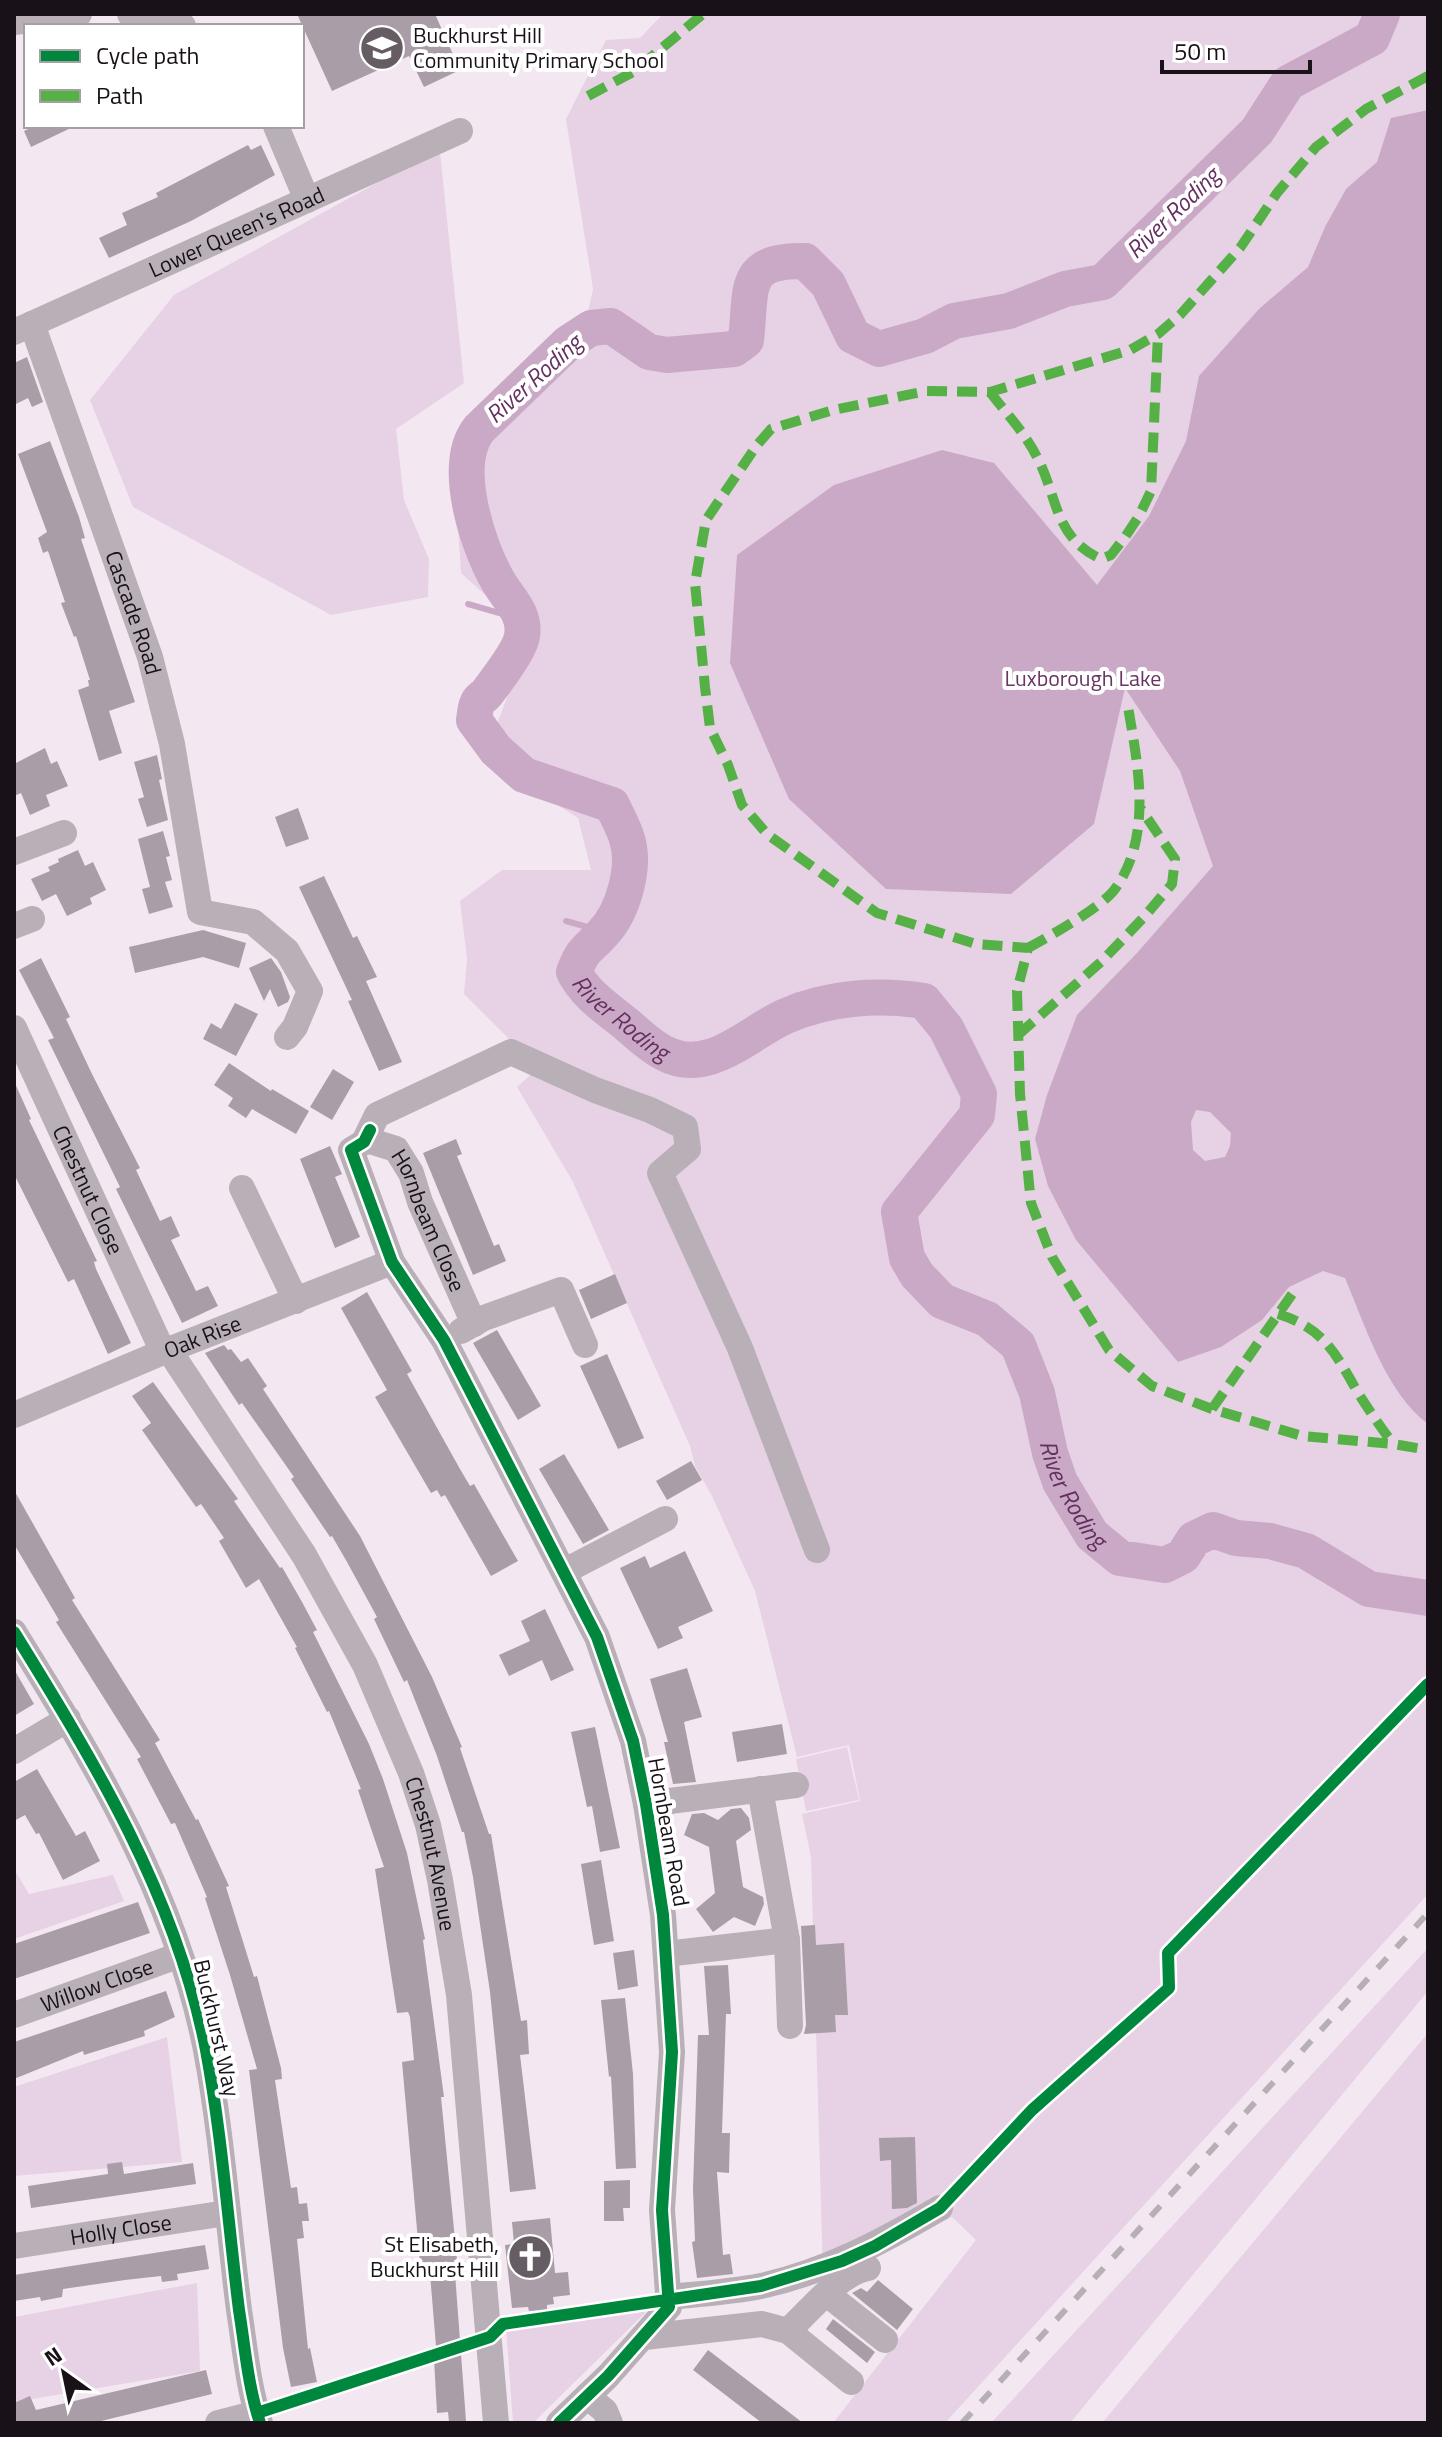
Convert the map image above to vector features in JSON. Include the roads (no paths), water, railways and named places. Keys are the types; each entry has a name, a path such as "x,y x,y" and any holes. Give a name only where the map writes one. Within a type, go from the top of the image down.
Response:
{"street":[{"path":"130,14 174,24"},
{"path":"14,22 64,15"},
{"path":"277,128 307,200"},
{"name":"Lower Queen's Road","path":"23,328 460,131"},
{"name":"Cascade Road","path":"23,328 150,657 172,744 200,912 253,922 287,951 310,991 295,1027 287,1037"},
{"path":"14,852 64,833"},
{"name":"Chestnut Close","path":"14,1028 166,1351"},
{"path":"367,1136 377,1115 511,1052 685,1127 688,1149 660,1173 740,1348 817,1550"},
{"name":"Hornbeam Close","path":"392,1262 351,1150 367,1136 370,1141 396,1149 411,1173 420,1202 474,1324"},
{"path":"242,1188 296,1301"},
{"name":"Oak Rise","path":"14,1415 392,1262"},
{"name":"Hornbeam Road","path":"392,1262 444,1340 565,1571 602,1652 633,1741 646,1804 666,1954 672,2052 662,2210 669,2297"},
{"path":"444,1340 474,1324 561,1290 585,1345"},
{"name":"Chestnut Avenue","path":"166,1351 304,1555 365,1665 411,1773 428,1825 459,1995 496,2423"},
{"path":"565,1571 665,1519"},
{"name":"Buckhurst Way","path":"14,1632 68,1719 127,1825 152,1879 180,1955 206,2049 249,2383 258,2418"},
{"path":"14,1751 68,1719"},
{"path":"646,1804 796,1785"},
{"path":"760,1789 787,1940 790,2026"},
{"path":"666,1954 787,1940"},
{"name":"Willow Close","path":"14,2015 180,1955"},
{"path":"559,2423 644,2337 669,2307 669,2297 761,2286 842,2261 875,2246 940,2208"},
{"name":"Holly Close","path":"14,2246 226,2213"},
{"path":"788,2331 845,2277 868,2268"},
{"path":"827,2294 885,2340"},
{"path":"644,2337 762,2324 788,2331 851,2382"},
{"path":"587,2396 605,2411 610,2423"},
{"path":"218,2423 258,2418"}],"waterway":[{"name":"River Roding","path":"1382,14 1372,38 1288,83 1257,131 1103,282 1065,289 1009,311 954,321 925,336 879,349 853,336 828,284 805,261 770,266 760,272 754,281 750,292 746,340 734,349 667,355 649,352 611,326 591,328 568,343 479,429 471,444 467,483 482,547 498,581 519,613 523,628 517,649 478,702 474,720 496,750 524,775 612,805 627,839 629,876 622,901 610,924 583,953 574,972 584,987 659,1050 681,1059 697,1060 728,1050 786,1016 819,1005 854,999 924,1001 946,1028 979,1094 977,1115 899,1212 907,1258 917,1275 942,1301 987,1319 1018,1345 1037,1393 1050,1453 1060,1482 1092,1535 1120,1558 1165,1565 1183,1556 1194,1539 1213,1530 1236,1538 1270,1541 1306,1551 1369,1589 1428,1598"},
{"path":"468,604 520,619"},
{"path":"566,921 605,932"}],"railway":[{"path":"962,2423 1428,1913"}],"place":[{"name":"Buckhurst Hill Community Primary School","path":"382,48"},
{"name":"St Elisabeth, Buckhurst Hill","path":"530,2257"}],"park label":[{"name":"Luxborough Lake","path":"1083,678"}]}
